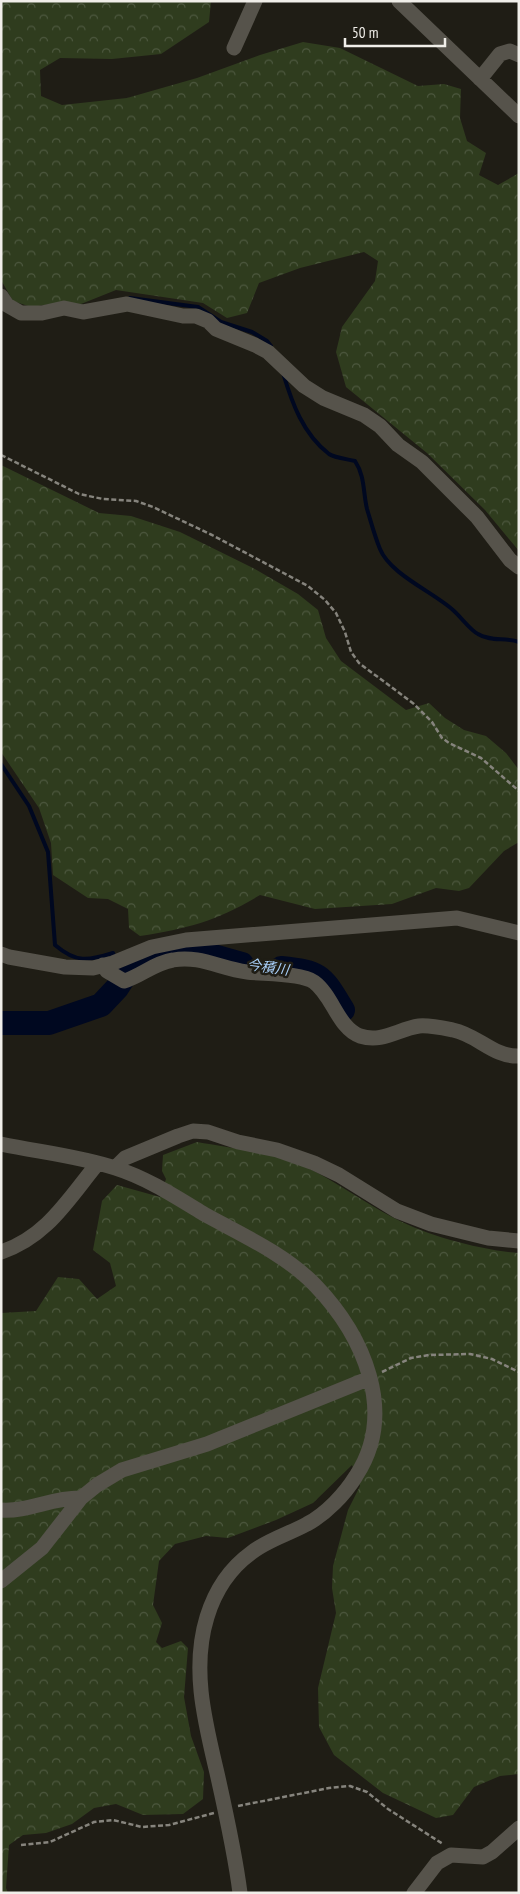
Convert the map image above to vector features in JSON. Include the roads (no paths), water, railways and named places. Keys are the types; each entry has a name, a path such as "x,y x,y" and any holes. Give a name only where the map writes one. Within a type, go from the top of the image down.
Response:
{"street":[{"path":"234,48 255,1"},
{"path":"399,1 519,116"},
{"path":"480,79 500,54 510,51 519,55"},
{"path":"1,296 7,305 21,313 64,308 83,312 127,304 183,316 196,316 208,321 216,329 255,345 268,352 304,386 323,398 364,415 380,426 398,446 422,462 477,517 510,560 519,567"},
{"path":"1,954 9,958 65,967 93,968 152,947 186,940 419,919 457,918 519,933"},
{"path":"103,965 107,972 124,982 153,966 172,960 190,958 208,961 244,972 313,980 322,989 350,1030 358,1036 382,1038 420,1026 429,1027 455,1031 475,1038 498,1054 519,1056"},
{"path":"115,1168 125,1158 178,1136 193,1131 208,1132 238,1142 277,1150 314,1163 339,1175 397,1211 431,1224 504,1241 519,1241"},
{"path":"1,1144 115,1168 144,1180 275,1253 314,1284 345,1322 360,1350 370,1378 376,1412 371,1447 356,1477 331,1505 310,1523 251,1552 215,1593 206,1621 200,1661 200,1694 225,1810 240,1893"},
{"path":"1,1252 26,1242 47,1226 98,1164"},
{"path":"1,1580 42,1548 81,1498 97,1485 122,1470 207,1444 370,1378"},
{"path":"1,1510 14,1511 60,1499 81,1498"},
{"path":"414,1893 437,1863 451,1855 482,1857 492,1852 519,1828"}],"waterway":[{"path":"130,298 198,307 221,322 252,332 267,341 271,346"},
{"path":"283,373 290,396 312,437 329,454 355,461 362,478 367,509 378,544 385,558 402,575 445,603 475,632 488,638 519,642"},
{"path":"1,764 29,806 48,852 55,945 76,958 89,959 113,953 115,958"},
{"name":"今積川","path":"1,1023 49,1023 101,1005 117,988 128,971 148,961 181,952 203,953 242,964"},
{"name":"今積川","path":"281,968 305,971 320,978 343,1010"},
{"path":"119,969 128,971"}]}
